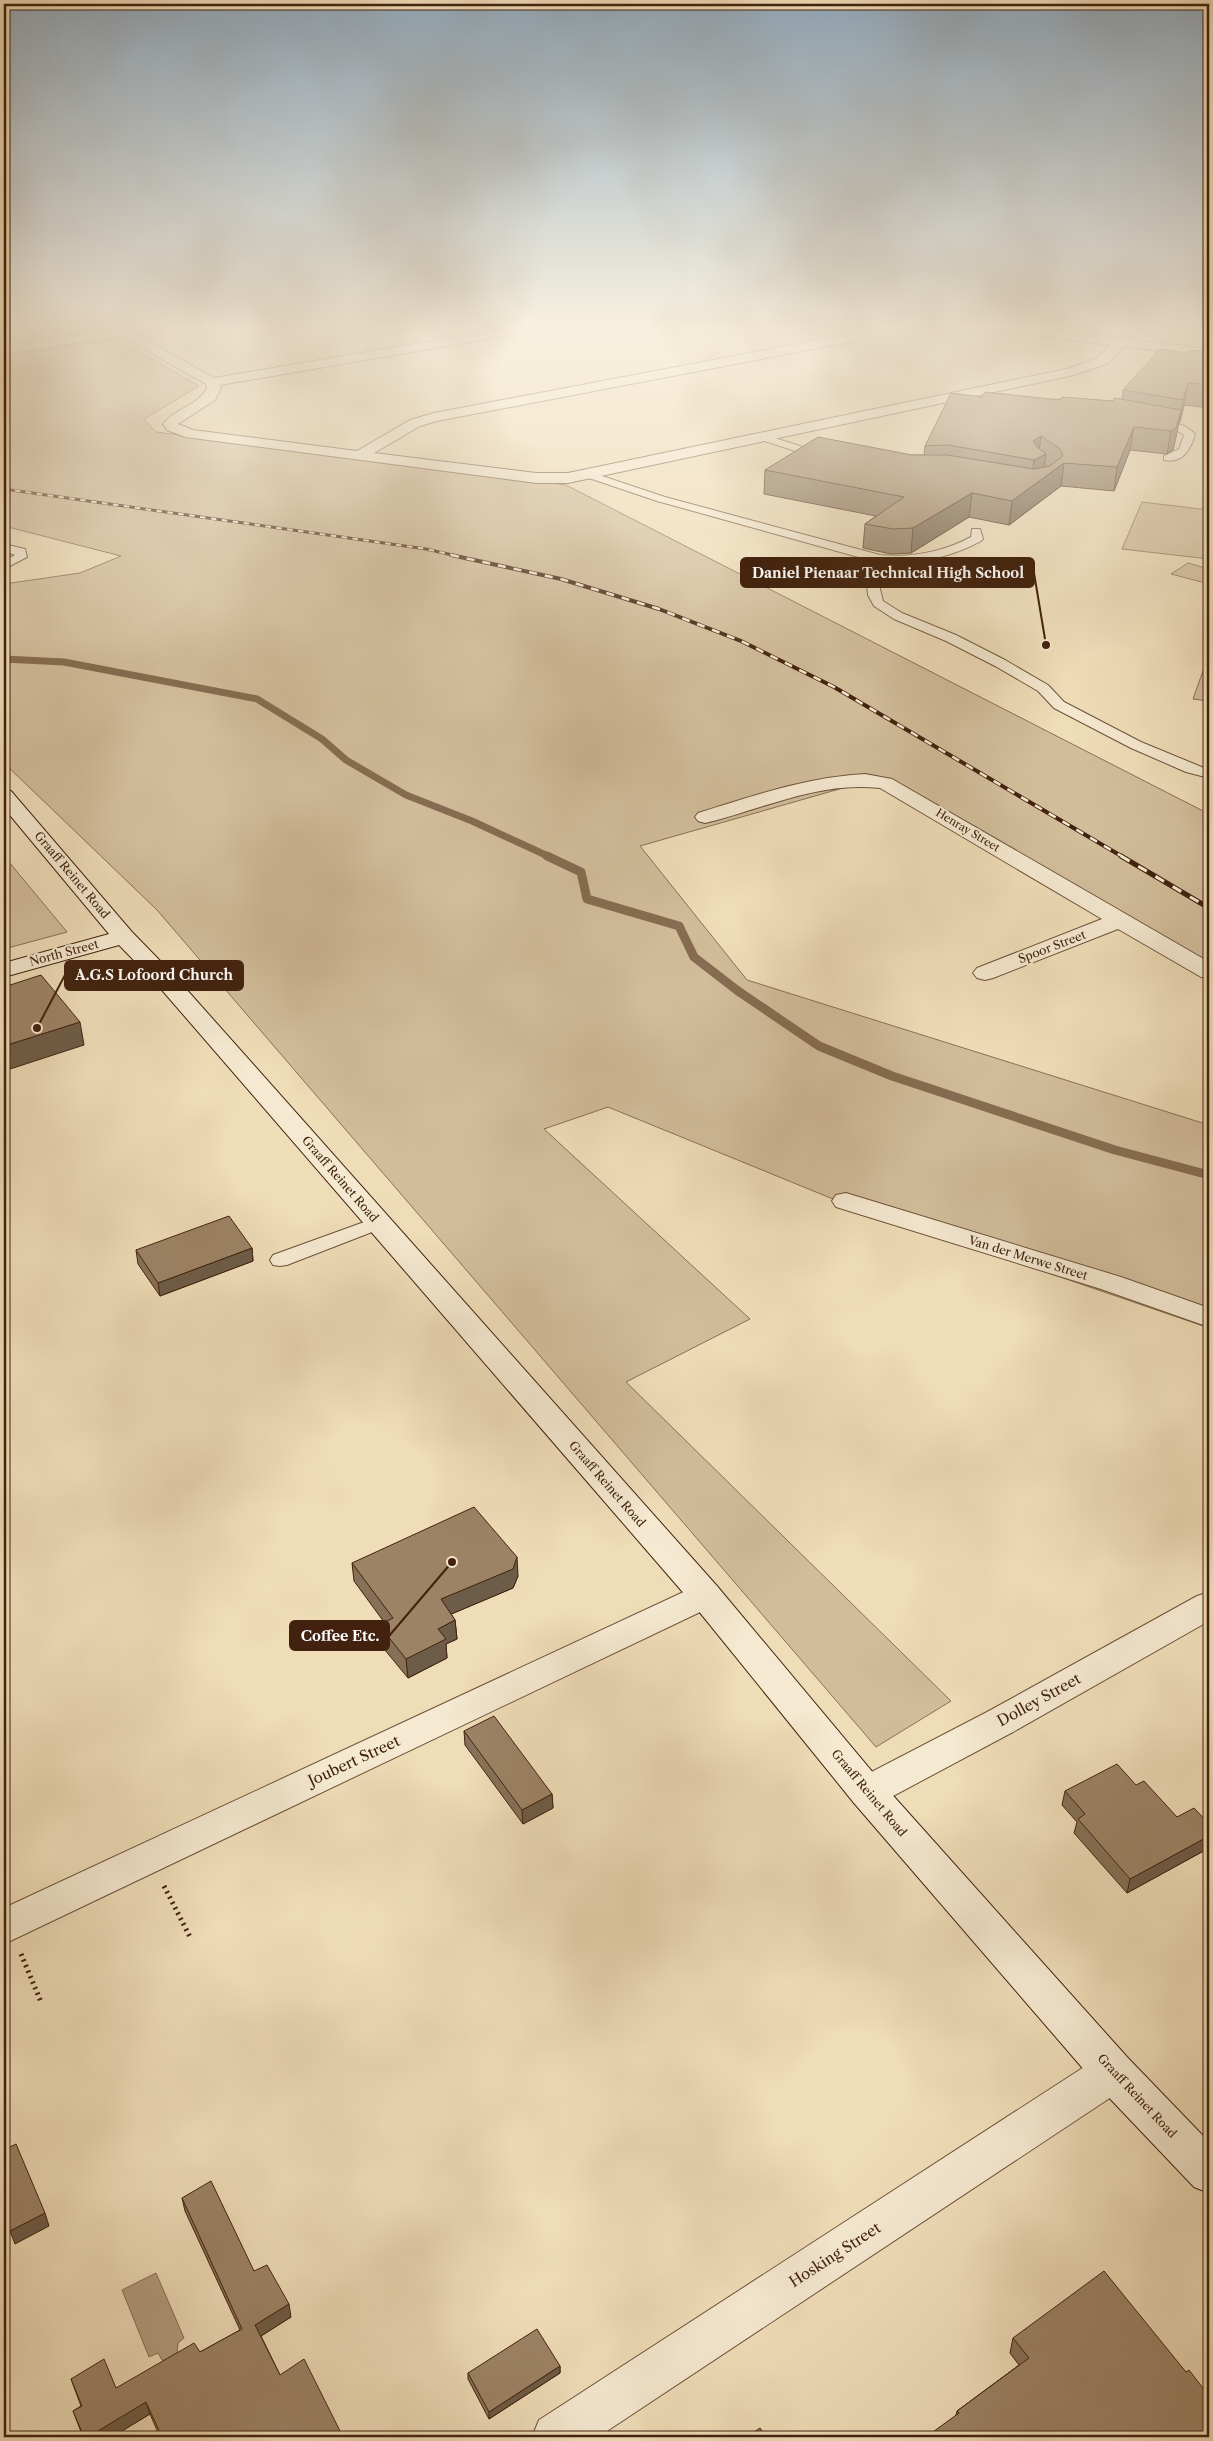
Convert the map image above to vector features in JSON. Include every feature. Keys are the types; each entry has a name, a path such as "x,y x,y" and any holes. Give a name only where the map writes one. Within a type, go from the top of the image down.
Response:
{"street":[{"path":"228,439 536,478 568,478 753,439"},
{"path":"359,456 388,439"},
{"name":"Henray Street","path":"705,817 840,780 868,779 885,783 906,793 1209,972"},
{"name":"Graaff Reinet Road","path":"4,795 124,937 163,977 704,1595 866,1792 1113,2072 1209,2172"},
{"name":"Spoor Street","path":"985,973 1120,920"},
{"name":"North Street","path":"4,970 124,937"},
{"name":"Van der Merwe Street","path":"846,1202 1111,1283 1209,1318"},
{"name":"Joubert Street","path":"12,1938 704,1595"},
{"name":"Dolley Street","path":"866,1792 1000,1722 1209,1605"},
{"name":"Hosking Street","path":"556,2437 1113,2072"}],"lane":[{"path":"768,439 832,459"},
{"path":"1168,458 1179,457 1186,450 1189,439"},
{"path":"587,474 661,499 824,545 888,560 910,560 967,544 977,539 976,531"},
{"path":"4,548 22,552 21,558 4,565"},
{"path":"888,560 873,585 874,595 878,603 898,616 951,638 1000,663 1042,688 1059,705 1191,769 1209,774"},
{"path":"280,1260 378,1223"}],"path":[{"path":"161,1881 190,1937"},
{"path":"12,1938 41,2002"}],"shaded area":[{"path":"4,439 209,439 566,485 1209,814 1209,970 878,778 640,846 747,980 1209,1125 1209,1328 833,1199 608,1107 544,1129 750,1319 626,1382 951,1701 876,1747 157,910 4,763 4,612 10,609 4,607 4,584 80,573 121,556 4,526"},
{"path":"1142,502 1209,510 1209,559 1122,549"},
{"path":"1188,563 1209,569 1209,584 1171,574"},
{"path":"1209,654 1209,701 1193,699"},
{"path":"4,856 67,932 4,949"},
{"path":"156,2273 184,2338 178,2343 177,2356 168,2361 162,2360 158,2353 149,2357 122,2290"}],"building":[{"path":"815,439 828,439 912,455 947,455 1034,469 1050,466 1063,456 1060,449 1045,439 1129,439 1117,467 1064,463 1012,501 972,493 913,528 893,529 865,524 904,497 765,470"},
{"path":"928,439 1036,439 1033,441 1046,454 1034,460 948,445 925,446"},
{"path":"41,975 80,1022 4,1046 4,987"},
{"path":"229,1216 252,1248 158,1283 136,1250"},
{"path":"474,1507 517,1557 513,1569 441,1599 455,1620 438,1629 446,1639 406,1659 379,1625 393,1618 352,1563"},
{"path":"494,1716 552,1794 522,1810 464,1731"},
{"path":"1117,1764 1136,1785 1144,1781 1177,1817 1194,1808 1209,1824 1209,1836 1130,1879 1078,1819 1085,1814 1065,1791"},
{"path":"16,2144 45,2213 10,2231 4,2218 4,2150"},
{"path":"211,2181 254,2271 267,2265 289,2304 255,2325 280,2375 304,2359 343,2437 162,2437 146,2402 88,2437 84,2437 73,2411 82,2406 71,2379 104,2359 116,2388 194,2343 200,2352 242,2329 182,2198"},
{"path":"1104,2271 1186,2372 1189,2370 1209,2396 1209,2437 926,2437 959,2413 957,2411 1029,2358 1013,2338"},
{"path":"537,2329 560,2366 489,2412 468,2373"},
{"path":"760,2428 766,2437 747,2437"},
{"path":"795,2431 799,2437 787,2437"}],"waterway":[{"path":"4,659 64,662 257,699 322,739 346,760 406,795 472,821 550,857"},
{"path":"547,856 581,872 587,899 679,926 694,957 738,991 819,1046 892,1076 1115,1150 1209,1175"}],"railway":[{"path":"4,489 426,549 457,556"},
{"path":"451,555 561,579 659,609 741,641 834,687 1123,857"},
{"path":"1121,856 1209,908"}],"place":[{"name":"Daniel Pienaar Technical High School","path":"1046,645"},
{"name":"A.G.S Lofoord Church","path":"37,1028"},
{"name":"Coffee Etc.","path":"452,1562"}]}
